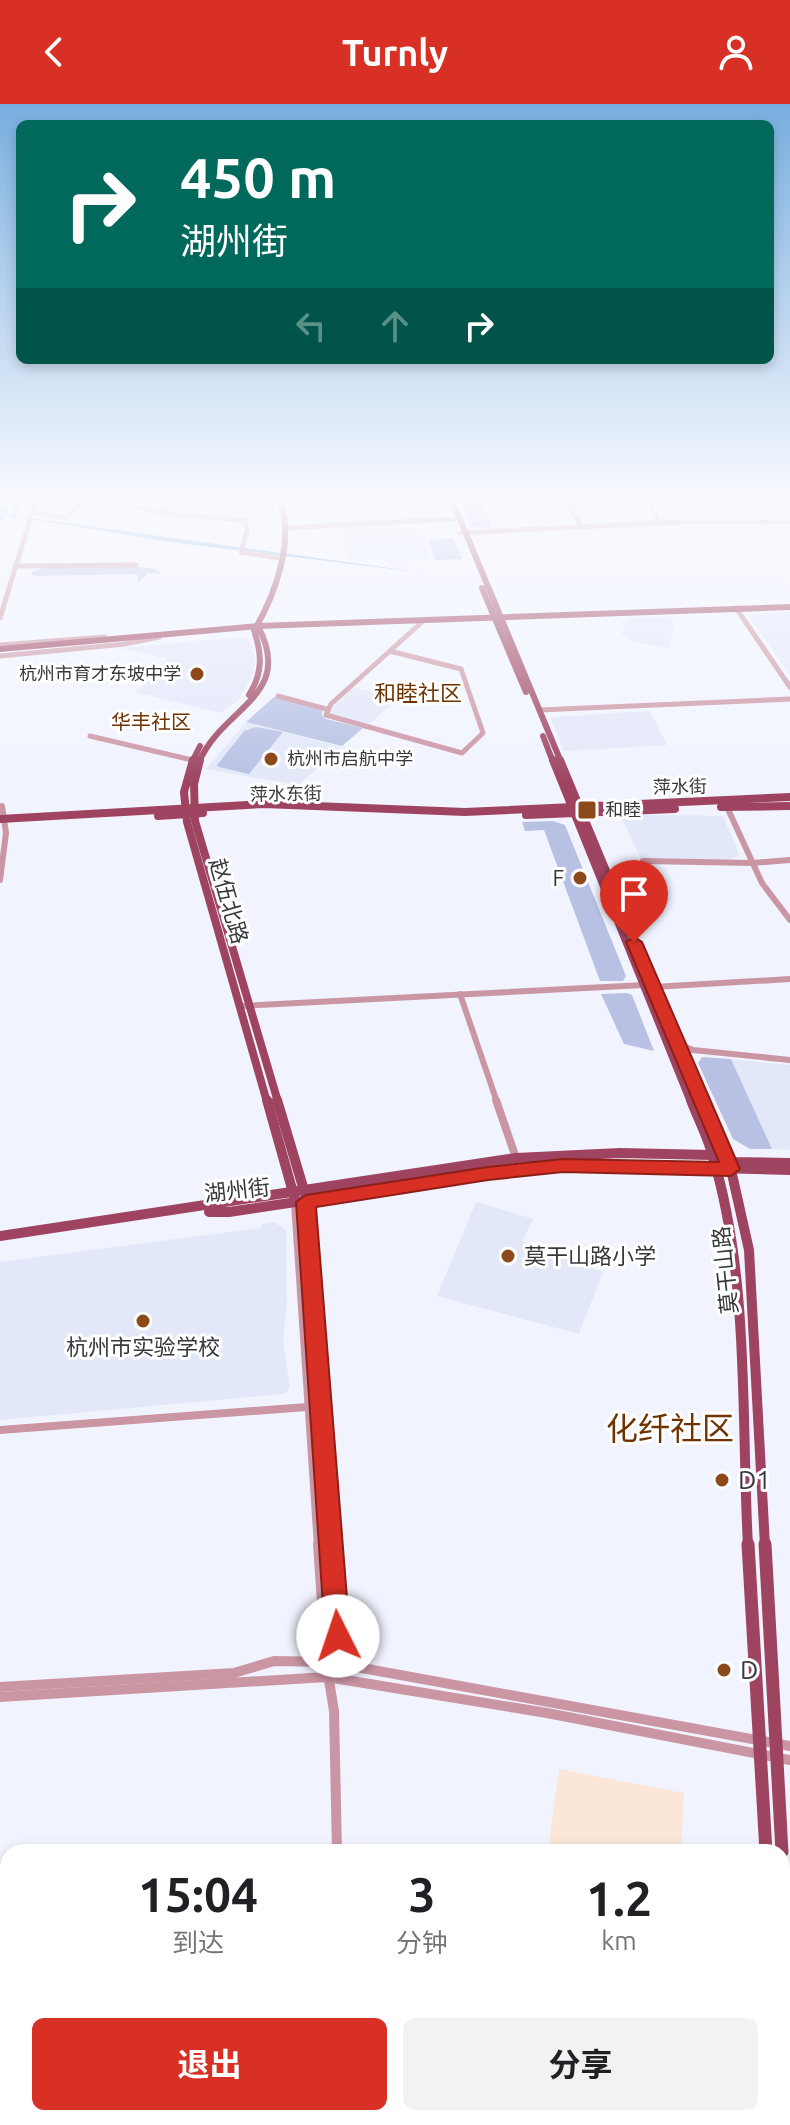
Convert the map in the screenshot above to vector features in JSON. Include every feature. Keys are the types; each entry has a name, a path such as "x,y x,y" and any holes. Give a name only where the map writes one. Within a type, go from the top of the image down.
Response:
{"main road":[{"path":"258,629 268,594"},
{"name":"莫干山路","path":"488,594 539,710 576,809"},
{"path":"0,650 258,629 790,608"},
{"name":"莫干山路","path":"498,618 649,986 717,1169 734,1253 758,1757 765,1844"},
{"path":"258,629 498,618"},
{"name":"赵伍北路","path":"258,629 263,661 257,683 244,703 208,736 192,760 184,780 189,811 300,1197"},
{"name":"赵伍北路","path":"189,811 192,781 205,749 220,729 249,704 267,678 269,657 258,629"},
{"name":"萍水街","path":"576,809 790,797"},
{"name":"萍水街","path":"576,809 790,806"},
{"name":"萍水东街","path":"2,821 279,808 441,816 576,809"},
{"name":"莫干山路","path":"649,986 679,1044 729,1165 749,1250 783,1752 782,1844"},
{"name":"湖州街","path":"300,1197 516,1158 596,1154 713,1155"},
{"path":"713,1155 729,1165 790,1170"},
{"path":"729,1165 790,1163"},
{"name":"湖州街","path":"0,1239 548,1166 717,1169 729,1165"}],"street":[{"path":"0,618 7,594"},
{"path":"737,610 790,687"},
{"path":"326,709 422,622"},
{"path":"0,650 125,644 159,636"},
{"path":"0,650 159,636"},
{"path":"278,696 326,709 330,717 462,753 483,733 461,669 390,651"},
{"path":"539,710 790,699"},
{"path":"90,736 192,760"},
{"path":"0,880 5,855 2,806"},
{"path":"727,807 771,897 790,920"},
{"path":"643,861 753,863 790,860"},
{"path":"245,1005 790,979"},
{"path":"460,994 516,1158"},
{"path":"679,1044 693,1050 790,1060"},
{"path":"684,1057 693,1050"},
{"path":"300,1197 340,1664 327,1677"},
{"path":"300,1197 308,1407 327,1677 334,1711 337,1844"},
{"path":"0,1430 320,1406"},
{"path":"0,1697 235,1678 274,1661 326,1662 758,1741 783,1752"},
{"path":"0,1687 327,1677 547,1713 758,1757 783,1752"}],"shaded area":[{"path":"790,612 790,675 750,617 753,614"},
{"path":"671,617 674,632 668,648 634,642 621,634 629,618"},
{"name":"杭州市育才东坡中学","path":"242,637 249,640 252,646 255,662 252,677 238,700 221,713 135,692 153,677 125,670 129,666 153,671 168,658 120,648"},
{"path":"353,687 398,698 367,726 328,713"},
{"path":"274,697 322,710 326,719 363,728 342,746 246,722"},
{"path":"650,711 667,745 564,751 550,717"},
{"name":"杭州市启航中学","path":"246,722 342,747 298,785 206,769"},
{"path":"256,727 283,732 249,774 219,767 217,765 244,731"},
{"path":"620,814 723,816 740,856 726,860 641,859"},
{"path":"553,821 565,825 626,976 623,981 600,981 544,830 525,831 522,822"},
{"path":"601,994 632,995 654,1051 624,1044"},
{"path":"702,1057 731,1059 772,1149 750,1149 733,1139 698,1063"},
{"path":"731,1059 790,1065 790,1150 772,1149"},
{"name":"莫干山路小学","path":"476,1202 534,1219 522,1241 603,1272 579,1334 437,1296"},
{"name":"杭州市实验学校","path":"274,1222 286,1230 287,1300 283,1341 290,1388 284,1394 0,1420 0,1262 260,1228 262,1224"},
{"path":"559,1769 684,1793 681,1844 549,1844"}],"place":[{"name":"杭州市育才东坡中学","path":"197,674"},
{"name":"杭州市启航中学","path":"271,759"},
{"name":"和睦","path":"587,810"},
{"name":"F","path":"580,878"},
{"name":"莫干山路小学","path":"508,1256"},
{"name":"杭州市实验学校","path":"143,1321"},
{"name":"D1","path":"722,1480"},
{"name":"D","path":"724,1670"}],"district":[{"name":"和睦社区","path":"418,693"},
{"name":"华丰社区","path":"151,722"},
{"name":"化纤社区","path":"670,1429"}],"route":[{"path":"338,1636 306,1202 425,1182 563,1165 731,1169 634,942"}]}
